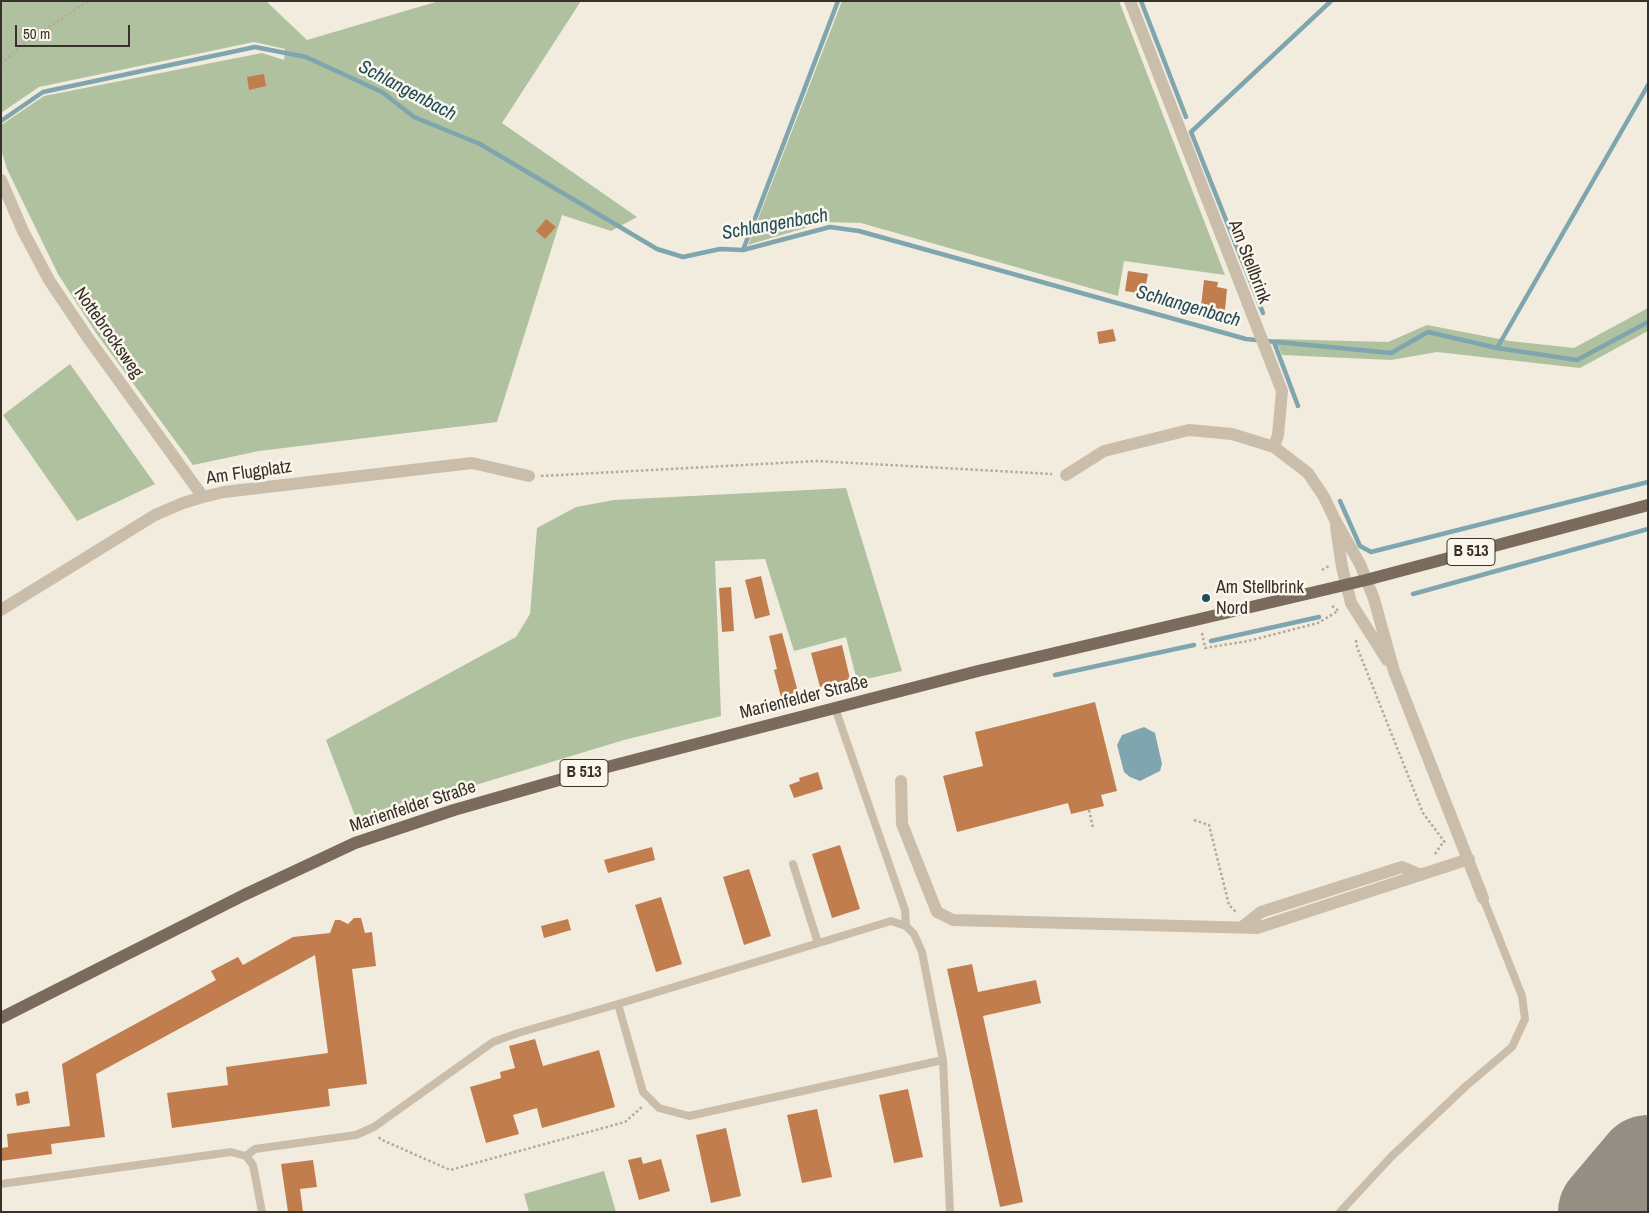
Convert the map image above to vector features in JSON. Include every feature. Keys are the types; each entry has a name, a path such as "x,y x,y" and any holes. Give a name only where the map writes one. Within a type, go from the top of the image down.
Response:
{"main road":[{"name":"Marienfelder Straße","path":"1,1018 244,894 354,843 454,810 571,777 978,671 1346,585 1648,505"}],"street":[{"name":"Am Stellbrink","path":"1130,1 1257,332 1282,391 1278,435 1274,447"},
{"name":"Nottebrocksweg","path":"1,180 23,232 49,280 88,338 203,496"},
{"path":"1066,475 1104,451 1189,430 1232,434 1274,447 1308,474 1324,497 1360,564 1374,599 1394,671 1464,861 1483,898"},
{"name":"Am Flugplatz","path":"1,610 155,515 203,496 472,463 530,476"},
{"path":"1335,520 1351,604 1394,671"},
{"path":"901,781 902,824 937,912 953,920 1257,928 1464,861"}],"lane":[{"path":"836,708 905,910 906,926"},
{"path":"793,864 818,943"},
{"path":"1340,1212 1391,1157 1466,1086 1512,1046 1525,1019 1522,996 1483,898"},
{"path":"246,1156 255,1149 356,1135 375,1126 493,1042 518,1032 618,1004 891,921 906,926 914,934 922,952 943,1060 950,1212"},
{"path":"618,1004 643,1092 658,1108 689,1116 943,1060"},
{"path":"1,1184 231,1152 246,1156 253,1165 262,1212"}],"path":[{"path":"1,64 22,45 88,1"},
{"path":"530,476 817,461 1066,475"},
{"path":"1332,606 1343,614"},
{"path":"1198,620 1205,648 1248,641 1318,623 1338,610"},
{"path":"1356,638 1357,647 1423,813 1444,842 1464,861"},
{"path":"1089,810 1093,828"},
{"path":"1194,820 1209,825 1229,905 1237,913"},
{"path":"1435,854 1444,842"},
{"path":"375,1126 380,1140 450,1170 625,1122 650,1099"}],"green space":[{"path":"1,1 266,1 307,40 439,1 581,1 502,123 637,217 611,231 562,215 497,422 259,451 193,465 96,333 58,274 7,169 1,149 1,125 44,96 262,53 284,60 285,49 254,42 39,87 1,113"},
{"path":"842,1 1119,1 1225,275 1124,261 1118,296 861,223 825,222 748,245"},
{"path":"1648,308 1648,331 1580,368 1437,352 1391,360 1282,355 1275,339 1388,342 1427,325 1510,341 1574,348"},
{"path":"70,364 155,484 77,521 3,415"},
{"path":"846,488 902,671 857,681 846,637 794,651 765,559 715,561 721,716 624,740 357,821 326,740 516,637 530,614 537,528 576,507 614,500"},
{"path":"604,1171 616,1212 529,1212 524,1194"}],"water":[{"path":"1144,727 1155,733 1162,764 1160,771 1140,781 1124,772 1117,745 1122,735"}],"building":[{"path":"264,74 266,86 249,90 247,77"},
{"path":"546,219 556,227 545,239 536,231"},
{"path":"1128,271 1148,274 1144,294 1125,291"},
{"path":"1204,280 1218,282 1217,287 1227,289 1225,310 1201,306"},
{"path":"1113,329 1116,341 1099,344 1097,332"},
{"path":"761,576 770,615 755,619 745,580"},
{"path":"731,587 734,631 722,632 719,588"},
{"path":"782,633 798,692 781,697 774,670 777,669 769,636"},
{"path":"842,645 850,679 820,687 811,653"},
{"path":"1095,702 1117,791 1101,795 1104,806 1071,814 1068,803 957,832 943,776 983,766 975,732"},
{"path":"818,772 823,789 794,798 789,785 800,781 799,778"},
{"path":"840,845 860,909 832,918 812,854"},
{"path":"652,847 655,860 608,873 604,860"},
{"path":"749,869 771,936 744,945 723,877"},
{"path":"661,897 682,964 656,972 635,905"},
{"path":"354,918 361,918 365,933 372,932 376,966 352,969 367,1084 328,1089 330,1106 172,1128 167,1093 228,1085 226,1067 328,1053 315,955 96,1074 105,1137 51,1144 52,1154 1,1161 1,1148 8,1147 7,1134 70,1126 62,1064 216,980 211,971 238,957 243,965 293,937 330,933 335,920 348,924"},
{"path":"568,919 571,930 544,938 541,926"},
{"path":"972,964 978,992 1036,980 1041,1003 983,1016 1023,1202 1000,1207 947,969"},
{"path":"535,1039 543,1066 599,1050 615,1107 542,1128 537,1108 513,1115 519,1134 486,1143 470,1087 501,1078 500,1072 515,1068 509,1046"},
{"path":"908,1089 923,1157 894,1163 879,1095"},
{"path":"28,1091 30,1103 17,1106 15,1094"},
{"path":"817,1109 832,1177 802,1183 787,1115"},
{"path":"726,1128 741,1196 711,1203 696,1135"},
{"path":"641,1157 643,1164 661,1159 670,1191 639,1200 628,1160"},
{"path":"313,1160 317,1187 300,1189 303,1212 288,1212 281,1164"}],"waterway":[{"path":"743,250 838,1"},
{"path":"1141,1 1186,117"},
{"path":"1263,313 1191,132 1331,1"},
{"name":"Schlangenbach","path":"1,121 43,92 255,47 306,57 382,92 414,117 480,144 657,249 683,257 720,249 743,250 830,227 859,231 1246,339 1391,353 1428,332 1497,348 1577,360 1648,322"},
{"path":"1497,348 1648,85"},
{"path":"1274,342 1298,406"},
{"path":"1340,501 1360,546 1371,552 1648,482"},
{"path":"1413,594 1648,529"},
{"path":"1211,641 1319,617"},
{"path":"1055,675 1194,645"}],"runway":[{"path":"1610,1212 1648,1167"}],"place":[{"name":"Am Stellbrink Nord","path":"1206,598"}]}
